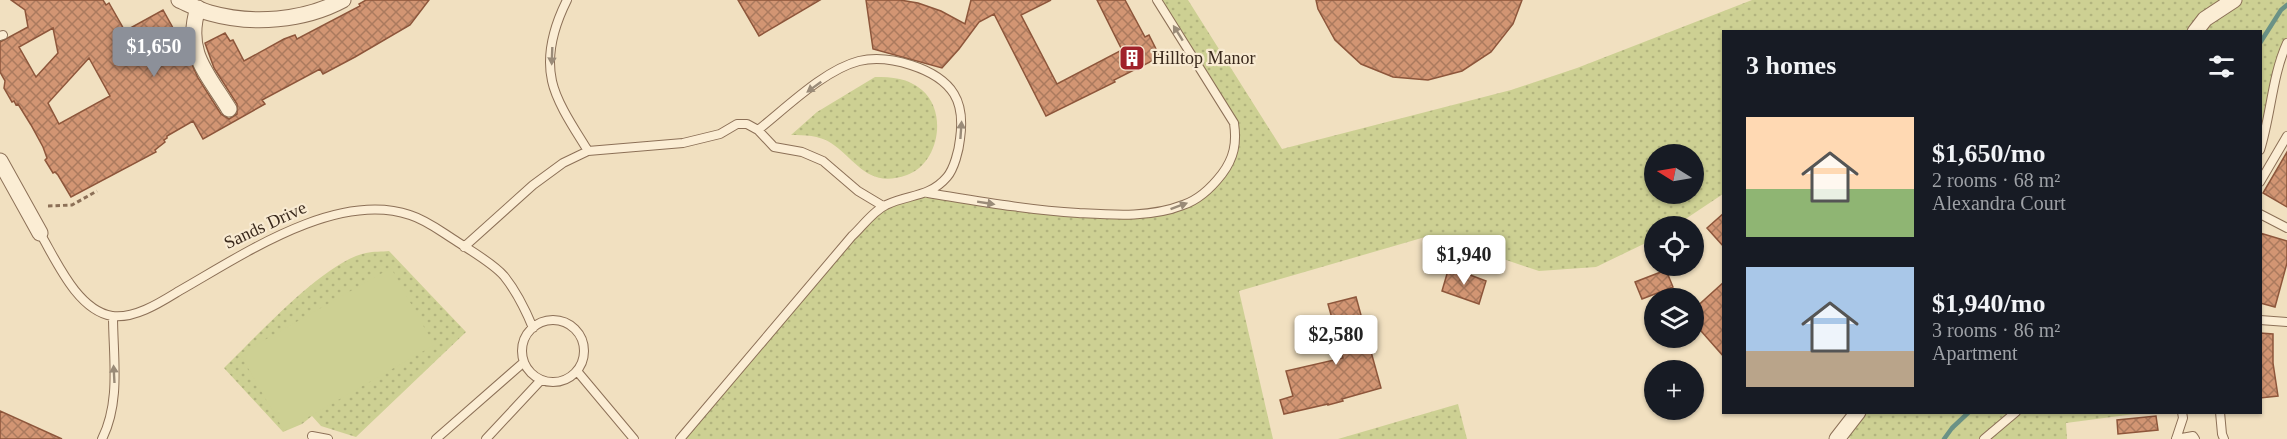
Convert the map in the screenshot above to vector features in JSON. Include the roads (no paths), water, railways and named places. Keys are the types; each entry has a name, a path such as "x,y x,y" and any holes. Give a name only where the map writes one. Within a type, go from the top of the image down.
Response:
{"street":[{"path":"179,0 209,13 261,20 293,17 343,0"},
{"path":"2197,30 2205,19 2234,0"},
{"path":"198,8 192,38 195,52 228,109"},
{"path":"0,161 40,233"},
{"path":"1837,439 1856,414"}],"lane":[{"path":"567,0 559,16 551,52 552,81 567,115 588,151"},
{"path":"680,439 852,236 884,206 900,199 928,193 1027,210 1116,216 1163,211 1185,205 1212,187 1231,163 1237,141 1234,123 1157,0"},
{"path":"2262,144 2280,59 2287,44"},
{"path":"758,130 813,87 835,72 859,61 885,59 914,66 941,80 955,95 962,120 960,148 948,176 928,193"},
{"path":"464,247 533,185 563,163 588,151 683,143 720,134 737,124 747,124 758,130 774,147 802,152 824,161 858,191 884,206"},
{"path":"2262,179 2287,136"},
{"name":"Sands Drive","path":"113,316 132,314 159,303 255,248 329,217 362,210 408,214 441,231 504,275 533,328"},
{"path":"2262,215 2287,228"},
{"path":"40,233 71,285 98,310 113,316 115,388 102,439"},
{"path":"2262,320 2287,322"},
{"path":"556,321 564,322 577,332 583,344 584,353 577,371 569,378 560,381 541,380 528,370 522,348 524,340 533,328 540,323 556,321"},
{"path":"436,439 524,362"},
{"path":"577,371 634,439"},
{"path":"486,439 541,380"},
{"path":"1984,439 2014,414"},
{"path":"2182,414 2176,439 2193,436 2195,439"},
{"path":"2220,414 2224,439"},
{"path":"312,436 328,439"}],"waterway":[{"path":"2262,40 2281,10 2287,5"},
{"path":"1944,439 1967,414"}],"place":[{"name":"Hilltop Manor","path":"1132,58"}]}
